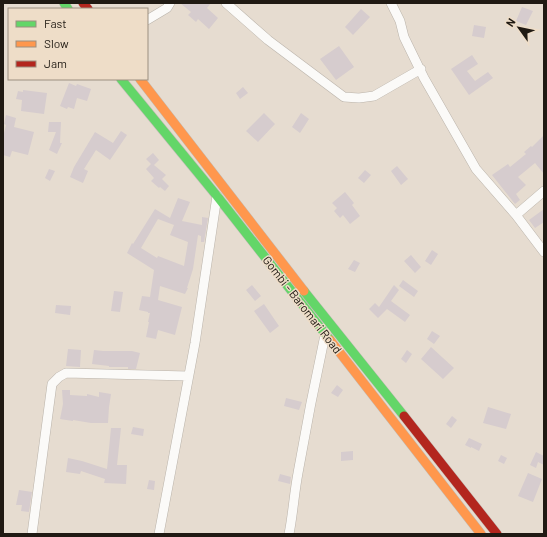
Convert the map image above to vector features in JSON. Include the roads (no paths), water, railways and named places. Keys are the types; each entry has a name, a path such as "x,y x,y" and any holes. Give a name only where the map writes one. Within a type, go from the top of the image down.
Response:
{"main road":[{"name":"Gombi - Baromari Road","path":"122,80 217,196 481,534"},
{"name":"Gombi - Baromari Road","path":"141,80 310,299 497,534"},
{"path":"302,305 310,299"}],"street":[{"path":"148,19 167,8 170,3"},
{"path":"226,3 268,40 344,97 359,98 374,96 421,69"},
{"path":"391,3 400,21 404,37 421,69 424,78 476,169 516,215 544,252"},
{"path":"516,215 544,191"},
{"path":"159,534 195,343 217,196"},
{"path":"289,534 315,381 326,335"},
{"path":"32,534 52,384 66,373 188,376"}]}
